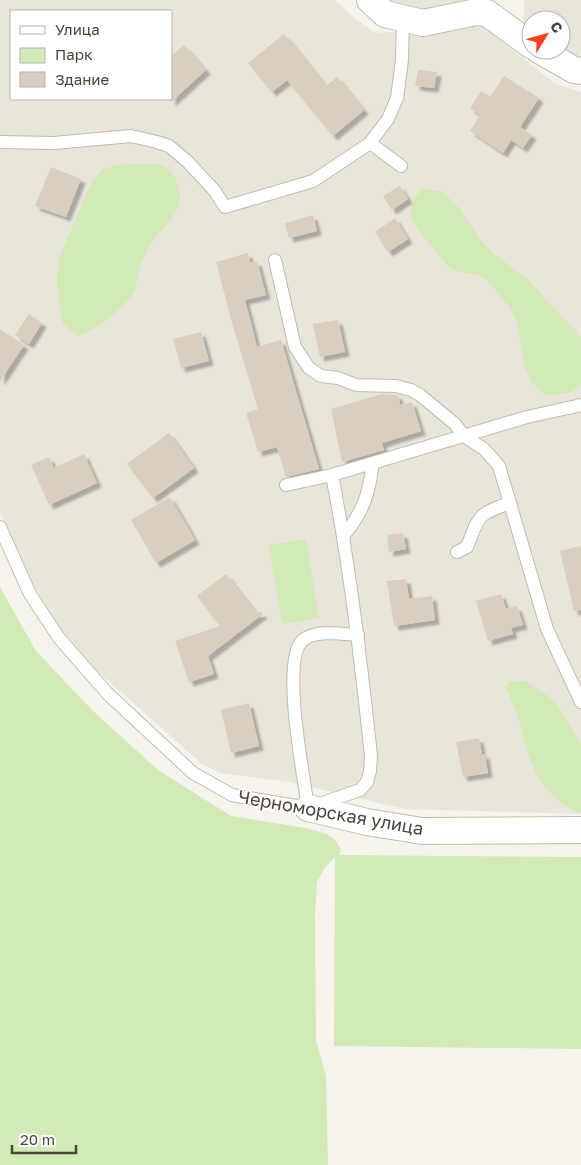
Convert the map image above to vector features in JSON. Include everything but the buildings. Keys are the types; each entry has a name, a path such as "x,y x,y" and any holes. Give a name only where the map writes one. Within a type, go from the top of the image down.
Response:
{"street":[{"path":"370,0 385,14 423,23 476,12 490,6 521,35"},
{"path":"556,60 581,71"},
{"name":"Черноморская улица","path":"308,808 367,822 422,831 581,830"}],"lane":[{"path":"0,142 54,142 131,136 157,142 169,146 188,160 214,190 224,207 313,181 370,144 388,119 397,98 402,60 403,19"},
{"path":"370,144 401,166"},
{"path":"275,260 296,347 309,368 320,376 338,378 356,385 396,386 411,390 420,395 454,424 464,436 484,449 499,466 547,629 581,702"},
{"path":"286,485 332,475 527,417 581,405"},
{"path":"344,535 356,520 363,507 374,463"},
{"path":"332,475 344,535 358,635 371,756 370,771 367,782 360,790 308,808 296,721 293,673 296,649 303,639 320,633 358,635"},
{"path":"457,552 467,547 476,523 482,515 510,503"},
{"name":"Черноморская улица","path":"0,527 30,594 59,638 108,694 170,753 193,773 232,795 308,808"}],"shaded area":[{"path":"0,0 335,0 353,17 375,33 482,26 521,57 521,60 525,60 556,84 581,92 581,814 405,809 289,782 220,773 202,764 77,653 29,578 0,513"},
{"path":"389,0 465,0 433,9 414,9 393,4"},
{"path":"524,0 581,0 581,64 571,57 571,10 524,10"}],"green space":[{"path":"154,164 166,168 175,177 180,195 176,212 154,239 143,260 136,288 130,297 109,318 78,336 63,324 58,297 57,274 60,256 91,183 102,170 116,165"},
{"path":"424,188 443,192 459,208 479,238 494,254 524,276 578,333 581,338 581,384 573,391 564,394 544,394 533,384 525,368 517,322 510,308 487,280 478,275 452,270 419,231 412,219 411,210 415,198"},
{"path":"306,539 319,618 282,624 269,545"},
{"path":"0,587 36,651 92,710 158,770 231,816 306,828 327,834 336,841 341,850 339,855 581,857 581,1049 334,1046 335,857 325,867 317,882 315,915 316,1040 326,1076 328,1165 0,1165"},
{"path":"525,681 554,700 581,744 581,813 567,807 546,788 531,761 506,687 509,682"}]}
